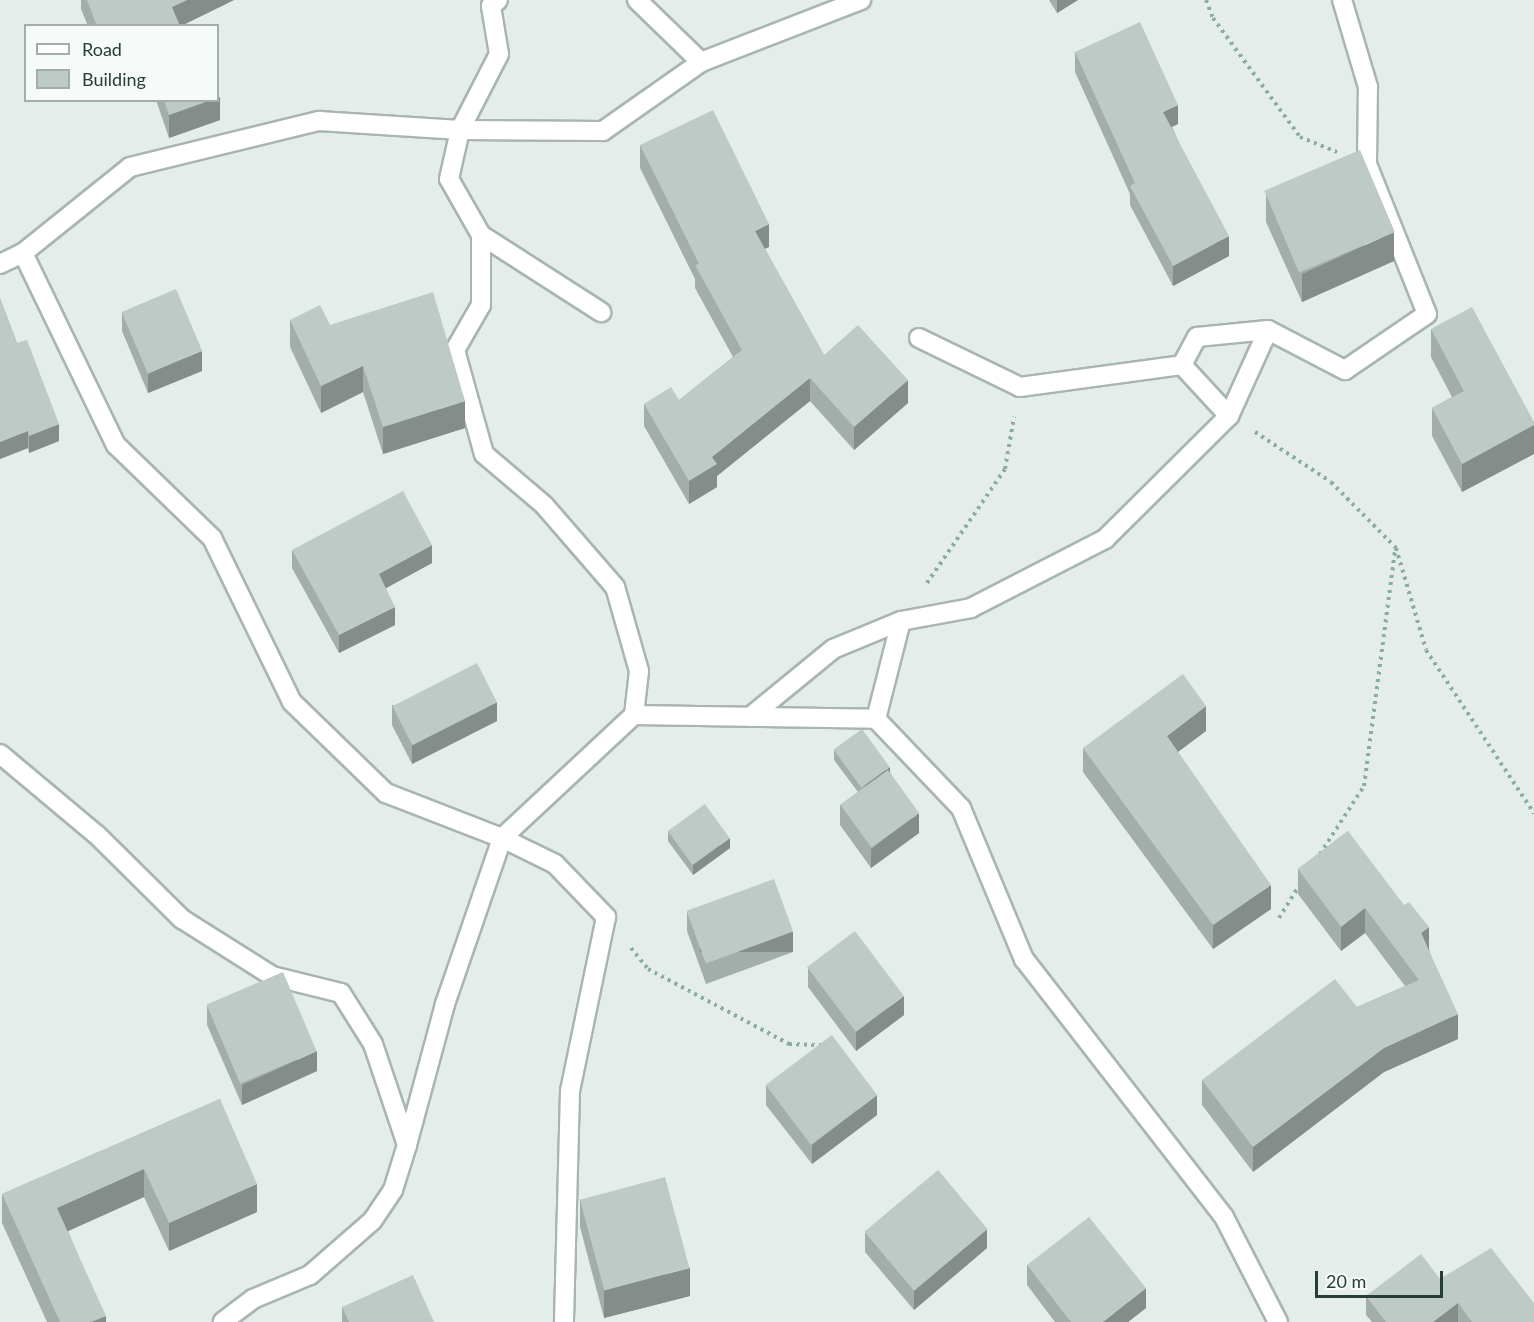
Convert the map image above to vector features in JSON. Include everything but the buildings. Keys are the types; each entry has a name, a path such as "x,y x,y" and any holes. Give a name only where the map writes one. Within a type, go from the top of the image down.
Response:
{"street":[{"path":"498,0 491,6 499,54 460,129 449,179 481,235 601,312"},
{"path":"637,0 701,62"},
{"path":"0,264 23,253 130,167 319,121 460,129 603,131 701,62 861,0"},
{"path":"1182,365 1197,337 1268,330 1345,370 1426,314 1367,164 1368,87 1342,0"},
{"path":"223,1322 253,1299 310,1275 372,1221 393,1190 445,1004 502,838 634,715 639,671 615,587 544,504 484,454 455,350 482,305 481,235"},
{"path":"23,253 116,445 212,538 292,702 386,793 502,838 555,864 606,917 570,1091 564,1322"},
{"path":"750,717 833,648 901,621 971,608 1105,539 1229,416 1268,330"},
{"path":"919,338 1020,387 1182,365"},
{"path":"1182,365 1229,416"},
{"path":"876,719 901,621"},
{"path":"634,715 876,719 961,808 1024,959 1224,1217 1278,1322"},
{"path":"0,754 97,835 182,919 272,976 340,993 374,1044 407,1145"}],"path":[{"path":"1206,0 1213,18 1300,137 1367,164"},
{"path":"901,621 1005,469 1020,387"},
{"path":"1229,416 1331,482 1396,548 1426,650 1534,813"},
{"path":"1315,862 1364,786 1396,548"},
{"path":"1279,918 1303,880"},
{"path":"606,917 648,969 789,1044 831,1046"}]}
